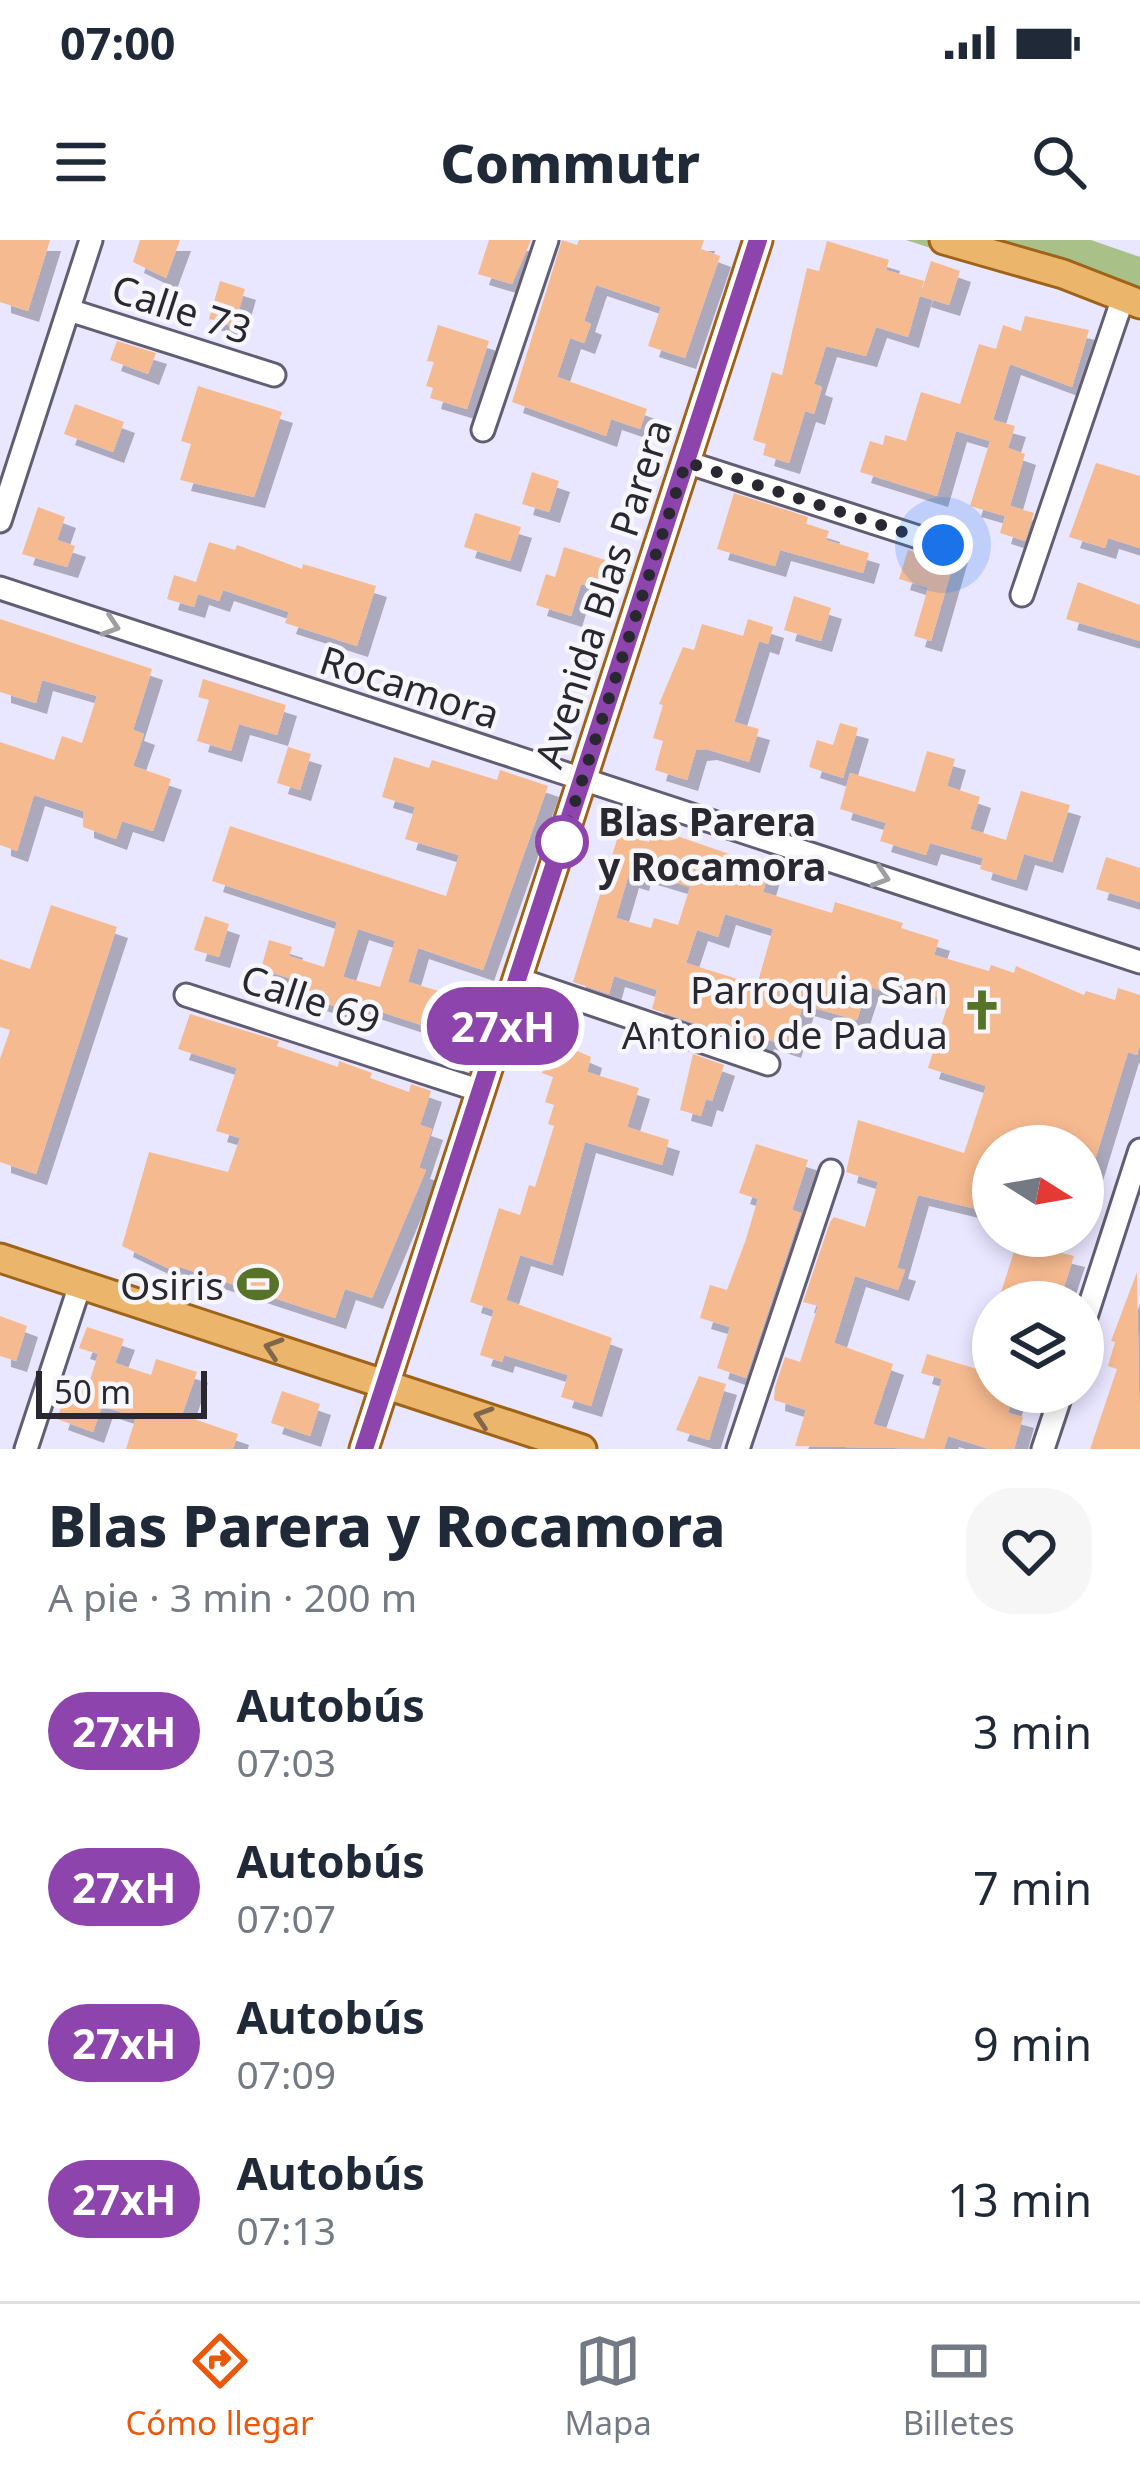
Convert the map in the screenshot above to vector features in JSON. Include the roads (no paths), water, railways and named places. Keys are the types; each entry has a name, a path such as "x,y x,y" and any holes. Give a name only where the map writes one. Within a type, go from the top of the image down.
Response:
{"main road":[{"name":"Avenida Blas Parera","path":"364,1449 758,240"},
{"path":"944,240 1063,274 1132,301"},
{"path":"0,1258 582,1449"}],"street":[{"path":"0,520 92,240"},
{"path":"483,430 547,240"},
{"path":"1022,595 1132,301"},
{"name":"Calle 73","path":"69,310 274,375"},
{"path":"686,462 943,545"},
{"name":"Rocamora","path":"0,589 1140,962"},
{"path":"518,979 768,1064"},
{"name":"Calle 69","path":"186,995 481,1091"},
{"path":"1098,1281 1140,1150"},
{"path":"738,1449 831,1171"},
{"path":"26,1449 80,1285"},
{"path":"1043,1449 1054,1413"}],"place":[{"name":"Blas Parera y Rocamora","path":"562,842"},
{"name":"Parroquia San Antonio de Padua","path":"982,1010"},
{"name":"Osiris","path":"258,1284"}]}
